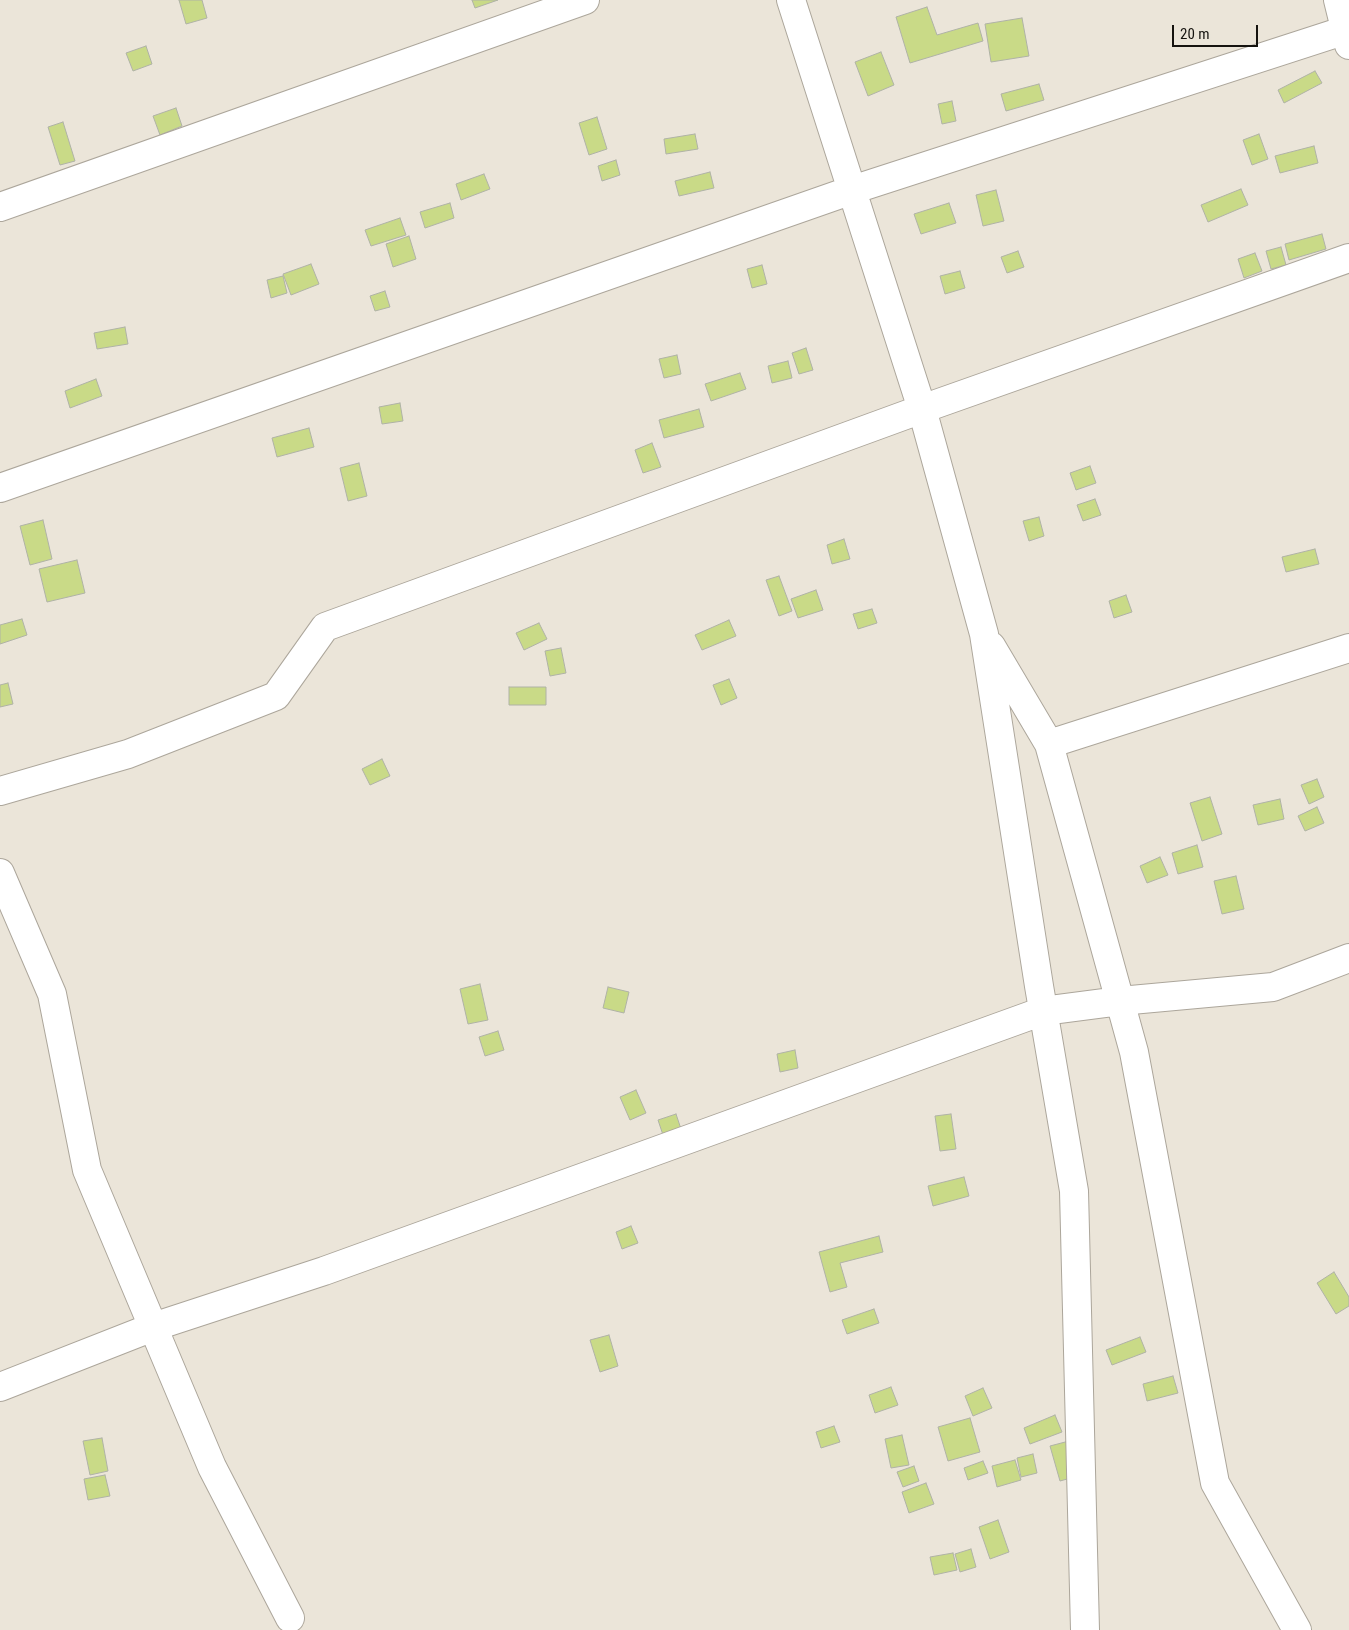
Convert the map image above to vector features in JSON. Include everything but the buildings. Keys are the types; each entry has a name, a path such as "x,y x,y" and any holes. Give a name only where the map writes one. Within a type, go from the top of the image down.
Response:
{"street":[{"path":"0,207 585,0"},
{"path":"791,0 922,408 984,634 1043,1011 1074,1191 1085,1630"},
{"path":"0,488 852,190 1347,35 1338,0"},
{"path":"0,791 128,754 276,696 325,627 922,408 1349,258"},
{"path":"984,634 1049,744 1134,1052 1215,1483 1297,1630"},
{"path":"1049,744 1349,648"},
{"path":"0,873 52,994 87,1170 212,1467 290,1618"},
{"path":"0,1387 153,1327 324,1271 1043,1011 1120,1001 1273,987 1349,958"}]}
